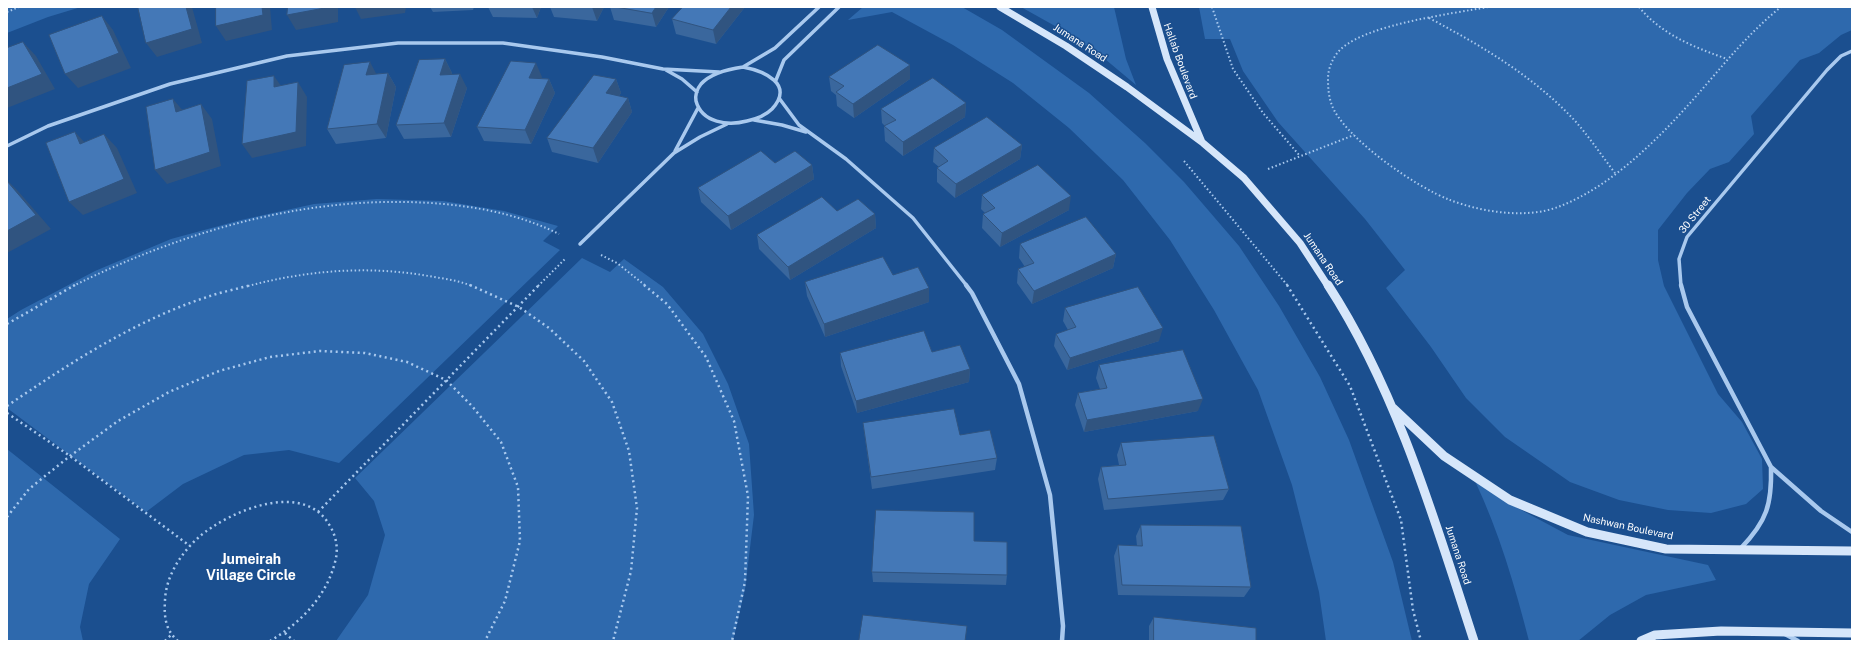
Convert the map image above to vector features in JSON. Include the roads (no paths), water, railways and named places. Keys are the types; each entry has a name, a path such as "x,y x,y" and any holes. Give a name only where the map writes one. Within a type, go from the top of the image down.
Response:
{"street":[{"path":"7,146 48,126 170,84 287,56 398,43 503,43 602,57 664,69 719,72 743,67 770,54 819,7"},
{"path":"776,80 784,60 839,7"},
{"name":"Jumana Road","path":"1000,7 1066,46 1127,87 1203,143 1244,178 1300,243 1349,318 1391,406 1436,523 1474,641"},
{"name":"Hallab Boulevard","path":"1152,7 1156,24 1175,81 1203,143"},
{"name":"30 Street","path":"1852,51 1841,56 1827,70 1695,228 1683,244 1678,262 1679,284 1687,307 1771,467 1811,502 1852,532"},
{"path":"719,72 702,84 697,92 696,100 698,108 714,121 741,123 766,115 774,107 779,98 780,89 776,80 762,71 743,67"},
{"path":"664,69 682,79 697,92"},
{"path":"779,98 791,116 808,133 846,159 913,218 972,293 1019,384 1050,495 1063,626 1062,641"},
{"path":"674,153 698,108"},
{"path":"754,120 782,125 808,133"},
{"path":"580,244 674,153 727,123"},
{"name":"Nashwan Boulevard","path":"1391,406 1444,456 1510,500 1587,532 1666,549 1852,551"},
{"name":"30 Street","path":"1740,549 1757,532 1768,512 1773,490 1771,467"},
{"path":"1641,641 1659,634 1721,631 1852,634"},
{"path":"1782,632 1798,641"}],"district":[{"name":"Jumeirah Village Circle","path":"251,568"}]}
